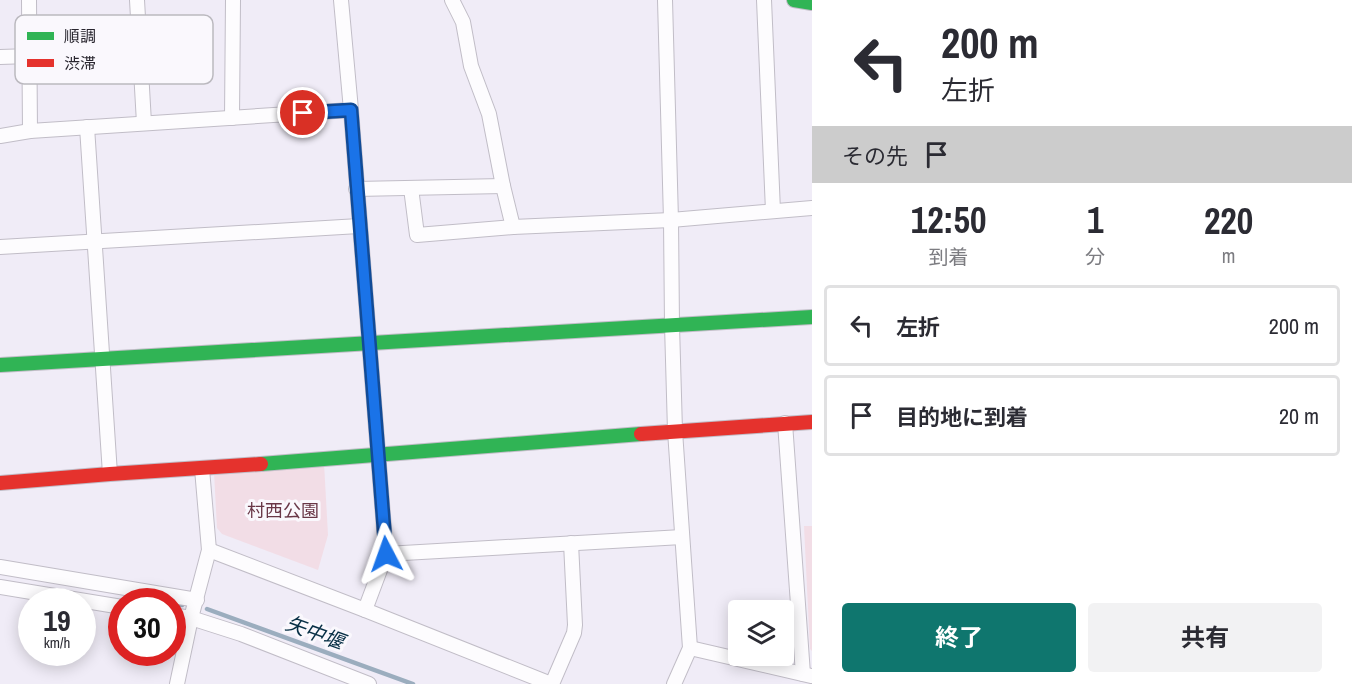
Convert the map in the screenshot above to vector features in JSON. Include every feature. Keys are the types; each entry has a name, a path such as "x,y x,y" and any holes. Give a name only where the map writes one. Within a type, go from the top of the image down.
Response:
{"street":[{"path":"29,0 29,15"},
{"path":"137,0 138,15"},
{"path":"232,118 233,0"},
{"path":"340,0 351,110 386,554 364,610"},
{"path":"452,0 463,22 471,66 489,114 513,227"},
{"path":"665,0 675,430 690,648 674,684"},
{"path":"764,0 773,211"},
{"path":"794,0 812,3"},
{"path":"0,57 15,56"},
{"path":"30,84 30,130"},
{"path":"142,84 144,123"},
{"path":"0,136 30,130 351,110"},
{"path":"87,128 110,474"},
{"path":"356,189 503,186"},
{"path":"411,188 417,236 513,227 671,220 812,208"},
{"path":"0,247 359,226"},
{"path":"0,365 812,317"},
{"path":"0,483 110,474 202,470 675,430 812,422"},
{"path":"690,648 808,675 785,423"},
{"path":"177,684 209,550 202,470"},
{"path":"386,554 682,537"},
{"path":"209,550 551,684 574,633 571,543"},
{"path":"0,567 197,600"},
{"path":"0,587 108,605"},
{"path":"186,617 240,634 369,684"}],"green space":[{"name":"村西公園","path":"324,463 328,535 318,570 222,534 217,528 214,472"},
{"path":"804,526 812,526 812,651 810,649"}],"waterway":[{"name":"矢中堰","path":"207,609 413,684"}],"traffic: fast":[{"path":"794,0 812,3"},
{"path":"0,365 812,317"},
{"path":"261,464 641,434"}],"traffic: jam":[{"path":"641,434 812,422"},
{"path":"0,483 261,464"}],"route":[{"path":"303,113 351,110 386,554"}]}
